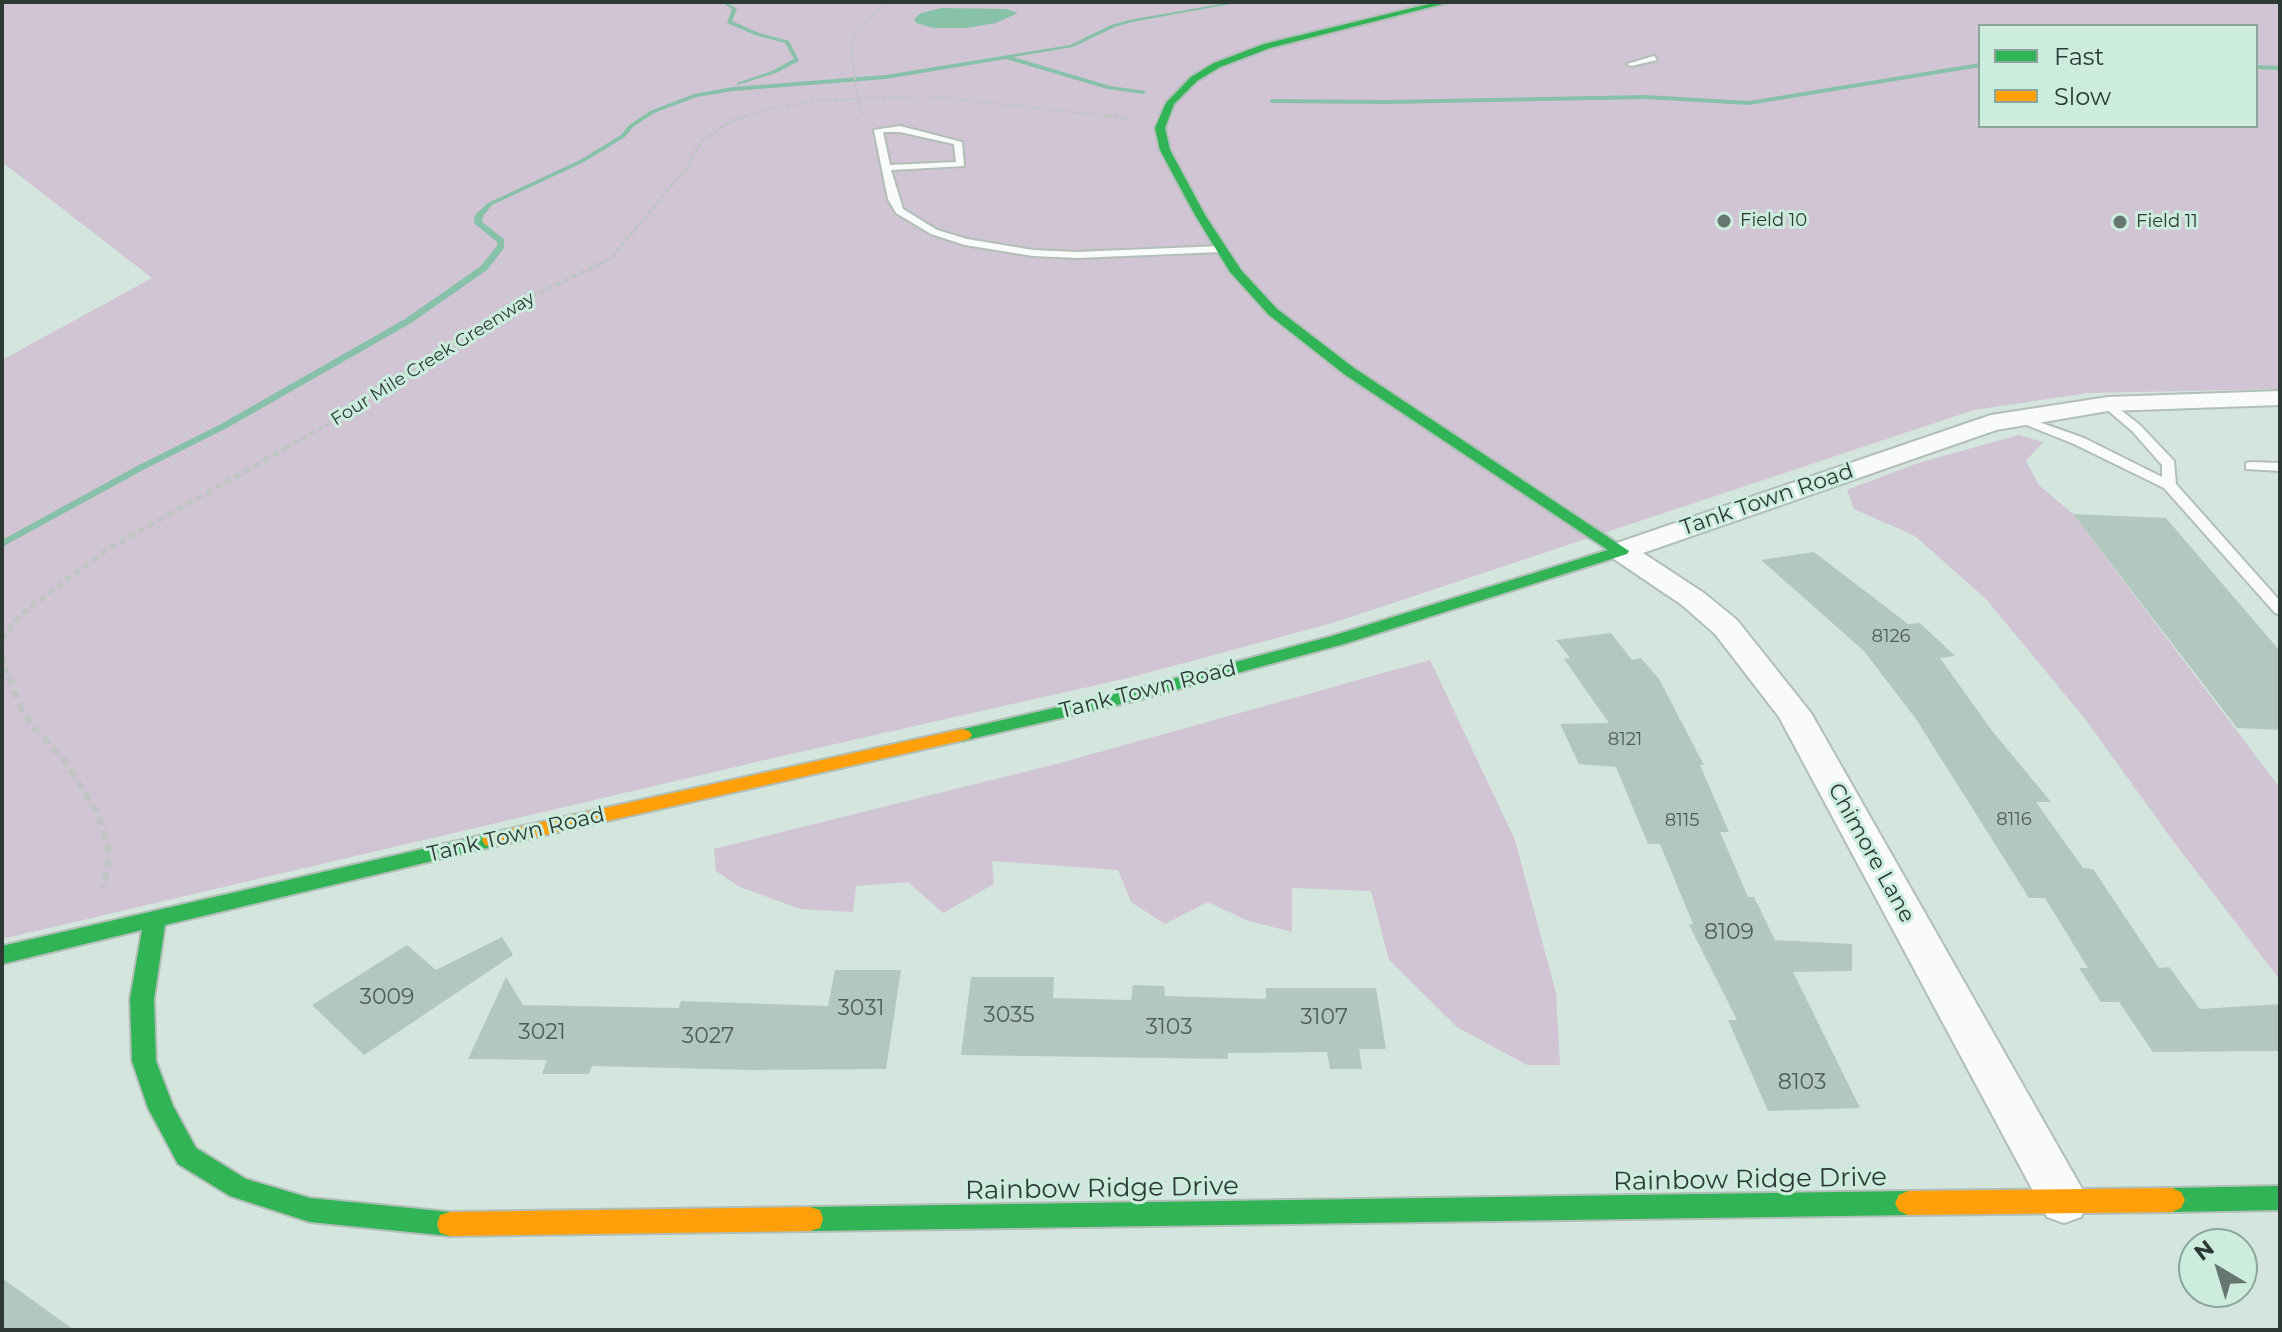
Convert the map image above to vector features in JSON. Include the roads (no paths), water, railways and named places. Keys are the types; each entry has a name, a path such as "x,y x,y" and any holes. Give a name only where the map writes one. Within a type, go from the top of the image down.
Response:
{"street":[{"path":"1446,2 1253,51 1204,73 1176,95 1163,115 1161,138 1174,169 1221,249 1253,292 1308,341 1621,551"},
{"name":"Tank Town Road","path":"2,955 155,917 582,819 771,780 1134,695 1338,640 1621,551 1958,432 2015,418 2108,404 2280,398"},
{"name":"Chimore Lane","path":"1621,551 1693,599 1726,627 1794,713 2064,1202"},
{"name":"Rainbow Ridge Drive","path":"155,917 142,999 144,1061 161,1108 187,1156 239,1188 310,1210 443,1224 2280,1198"}],"lane":[{"path":"1631,64 1654,58"},
{"path":"886,168 961,164 958,142 900,129 878,130 886,168 893,199 899,211 934,232 965,242 1033,253 1077,255 1221,249"},
{"path":"2108,404 2136,428 2169,464 2169,485"},
{"path":"2015,418 2079,441 2169,485 2280,610"},
{"path":"2251,466 2280,467"}],"waterway":[{"path":"724,2 735,9 729,22 787,42 797,60 739,84"},
{"path":"2,544 224,426 408,321 484,268 501,246 501,241 478,223 479,215 490,204 582,161 623,136 631,126 652,112 696,95 733,89 886,77 1071,46 1131,21 1240,2"},
{"path":"1006,57 1109,88 1144,92"},
{"path":"1272,101 1646,97 1749,103 1978,65"},
{"path":"2258,67 2280,68"}],"place":[{"name":"Field 10","path":"1724,221"},
{"name":"Field 11","path":"2120,222"}]}
